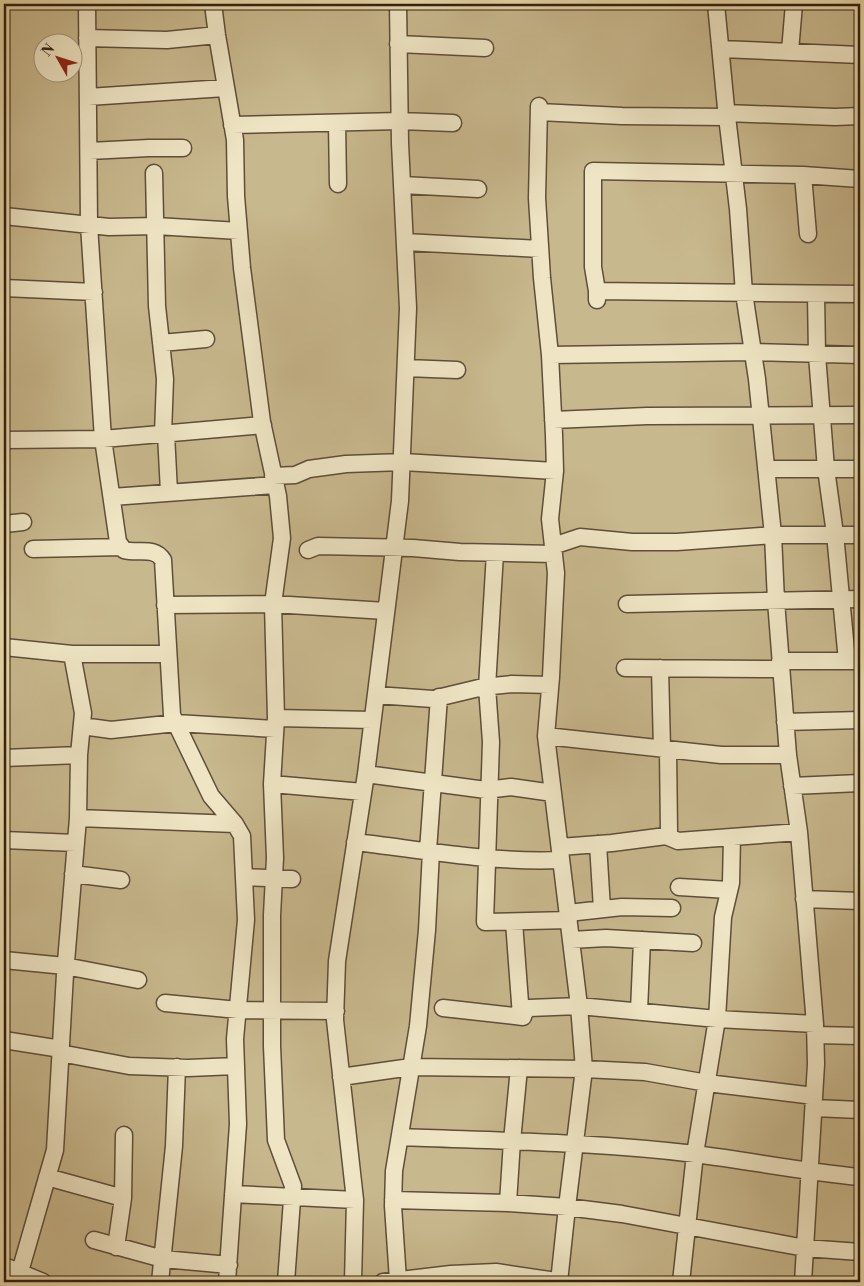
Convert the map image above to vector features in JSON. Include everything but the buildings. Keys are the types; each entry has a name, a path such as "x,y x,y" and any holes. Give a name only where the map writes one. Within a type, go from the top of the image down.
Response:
{"street":[{"path":"88,4 89,225 103,440 118,542 124,550 132,552 153,551 159,554 163,560 172,715 211,796 235,824 242,836 246,920 236,1039 238,1124 227,1282"},
{"path":"213,4 216,34 235,140 236,196 242,268 263,424 278,496 282,538 273,604 276,724 272,784 275,858 272,1009 276,1140 291,1177 293,1197 286,1282"},
{"path":"353,1282 355,1200 341,1077 336,1011 337,961 366,774 403,462 408,308 402,185 398,4"},
{"path":"716,4 726,115 734,174 744,293 761,416 773,535 785,722 799,832 816,1030 816,1064 803,1282"},
{"path":"790,51 794,4"},
{"path":"88,38 167,40 216,34"},
{"path":"398,44 485,48"},
{"path":"721,49 860,55"},
{"path":"88,97 225,88"},
{"path":"439,697 424,959 418,1026 394,1171 390,1281 451,1274 560,1282 584,1069 579,1006 546,736 556,573 550,519 555,471 550,354 540,249 538,198 539,109 622,116 860,116"},
{"path":"232,125 400,121 453,123"},
{"path":"337,123 338,184"},
{"path":"88,151 184,148"},
{"path":"860,179 803,175 593,171 593,267 597,296 744,293 860,294"},
{"path":"154,173 157,306 165,379 165,434 170,492"},
{"path":"803,175 808,234"},
{"path":"402,185 478,189"},
{"path":"4,216 109,228 156,226 239,231"},
{"path":"405,242 540,249"},
{"path":"4,288 94,292"},
{"path":"625,668 781,665 854,661 841,600 835,534 826,469 817,354 816,294"},
{"path":"161,343 206,340"},
{"path":"550,354 753,352 860,355"},
{"path":"406,368 457,370"},
{"path":"553,420 648,416 860,415"},
{"path":"4,440 103,440 263,424"},
{"path":"112,496 170,492 274,480 295,475 309,469 346,464 403,462 555,471"},
{"path":"766,469 860,469"},
{"path":"4,524 23,522"},
{"path":"308,550 318,546 413,548 495,553 554,550 580,537 632,542 677,542 773,535 860,534"},
{"path":"33,549 121,546"},
{"path":"495,553 487,687 491,742 485,922 514,922 568,917 602,909 622,907 672,908"},
{"path":"627,604 860,599"},
{"path":"165,606 273,604 386,611"},
{"path":"4,647 72,654 168,654"},
{"path":"18,1277 55,1150 65,966 78,818 79,755 83,713 72,654"},
{"path":"660,668 669,832 666,836"},
{"path":"376,695 433,699 487,687 512,684 550,685"},
{"path":"82,726 111,730 176,723 276,724 372,720"},
{"path":"785,722 860,720"},
{"path":"546,736 721,756 788,755"},
{"path":"4,758 79,755"},
{"path":"366,774 433,784 490,789 511,787 553,793"},
{"path":"792,786 860,783"},
{"path":"272,784 363,792"},
{"path":"78,818 235,824"},
{"path":"355,842 527,861 598,844 666,836 678,841 799,832"},
{"path":"681,1282 695,1154 717,1019 723,917 729,890 732,837"},
{"path":"4,840 75,843"},
{"path":"598,844 602,909"},
{"path":"73,874 121,880"},
{"path":"244,877 292,879"},
{"path":"679,887 729,890"},
{"path":"804,899 860,901"},
{"path":"514,922 521,1016"},
{"path":"571,940 606,938 693,943"},
{"path":"639,1011 642,940"},
{"path":"4,960 65,966 138,980"},
{"path":"165,1003 238,1010 336,1011"},
{"path":"443,1008 523,1017 529,1008 579,1006 717,1019 860,1036"},
{"path":"4,1040 128,1066 236,1066"},
{"path":"160,1282 174,1146 176,1067"},
{"path":"341,1077 411,1067 584,1069 645,1072 860,1110"},
{"path":"508,1203 512,1141 520,1068"},
{"path":"116,1247 123,1198 124,1135"},
{"path":"400,1137 576,1144 695,1154 810,1172 860,1177"},
{"path":"47,1177 123,1198"},
{"path":"233,1194 355,1200"},
{"path":"393,1200 508,1203 567,1207 622,1214 805,1248 860,1252"},
{"path":"94,1240 163,1258 228,1266"},
{"path":"4,1266 18,1277 43,1282"}],"shaded area":[{"path":"4,4 860,4 860,1282 4,1282"}]}
